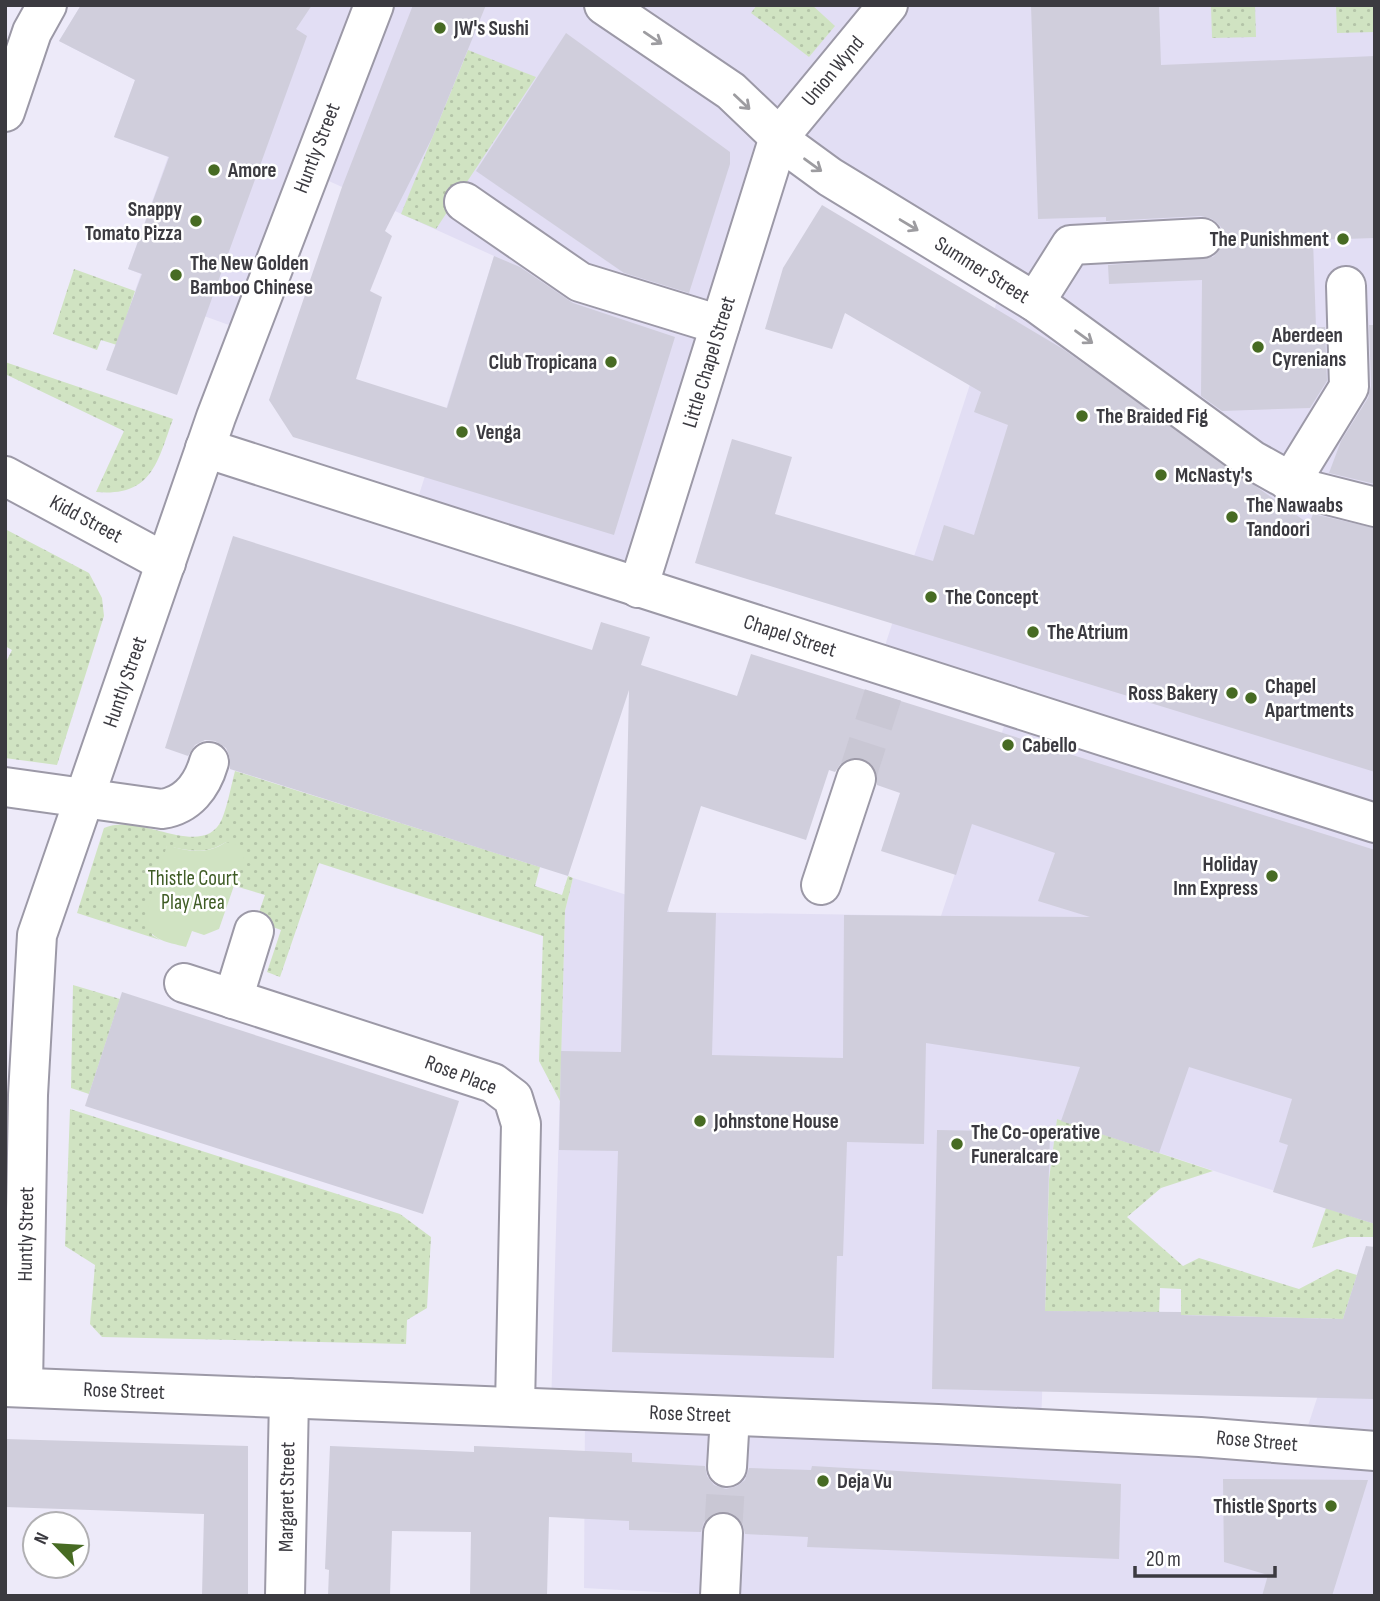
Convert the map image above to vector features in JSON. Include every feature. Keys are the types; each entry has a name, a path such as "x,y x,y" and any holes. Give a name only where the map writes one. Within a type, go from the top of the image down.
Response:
{"street":[{"path":"5,112 32,32 47,5"},
{"name":"Huntly Street","path":"14,1387 37,935 205,448 374,5"},
{"name":"Summer Street","path":"604,5 730,91 779,137 830,177 1035,302 1252,460 1290,482 1334,499 1375,507"},
{"name":"Union Wynd","path":"779,137 888,5"},
{"name":"Little Chapel Street","path":"638,588 779,137"},
{"path":"464,202 580,282 720,325"},
{"path":"1035,302 1070,245 1202,238"},
{"path":"1290,482 1349,387 1346,286"},
{"name":"Chapel Street","path":"205,448 638,588 887,682 1375,823"},
{"name":"Kidd Street","path":"5,477 166,563"},
{"path":"5,788 152,808 173,807 195,791 203,780 209,762"},
{"path":"821,886 856,779"},
{"path":"233,999 254,931"},
{"name":"Rose Place","path":"184,983 493,1083 513,1098 521,1124 515,1406"},
{"name":"Rose Street","path":"14,1387 1188,1436 1375,1451"},
{"name":"Margaret Street","path":"285,1596 289,1398"},
{"path":"727,1467 730,1416"},
{"path":"720,1596 723,1533"}],"shaded area":[{"path":"81,5 1375,5 1375,1224 1057,1119 1049,1179 1041,1428 1305,1435 1357,1275 1375,1260 1375,1596 734,1596 584,1588 585,1410 551,1408 565,911 573,878 668,908 669,912 941,916 1012,702 880,661 1002,286 773,145 638,588 413,514 494,256 309,172 251,333 135,291 141,274 128,269 168,157 114,137 135,80 59,41"}],"green space":[{"path":"757,5 812,5 835,26 809,57 751,13"},
{"path":"1211,5 1255,5 1256,37 1212,38"},
{"path":"1336,5 1375,5 1375,32 1337,33"},
{"path":"468,50 536,77 436,229 401,214"},
{"path":"74,269 135,291 117,345 101,340 97,350 53,334"},
{"path":"5,362 173,419 150,474 129,489 96,492 124,431 5,374"},
{"path":"5,529 89,573 102,598 104,616 57,765 5,758 5,664 12,650 5,646"},
{"path":"235,771 540,867 535,886 562,895 568,876 573,878 565,911 560,1101 539,1061 543,936 319,863 280,977 267,972 281,930 256,921 265,895 235,886 226,842 204,850 167,846 152,935 160,940 77,913 104,828 119,824 135,825 186,836 201,836 213,831 222,819"},
{"name":"Thistle Court Play Area","path":"226,842 247,848 219,929 204,935 192,931 186,947 154,936 145,918 167,845 205,851"},
{"path":"73,985 120,999 89,1094 71,1088"},
{"path":"70,1109 400,1214 431,1237 427,1308 407,1320 406,1344 102,1337 90,1324 95,1265 65,1246"},
{"path":"1057,1119 1213,1171 1161,1188 1127,1217 1183,1266 1199,1258 1299,1289 1337,1269 1357,1275 1343,1319 1181,1315 1181,1289 1160,1288 1159,1314 1045,1311 1049,1179"},
{"path":"1326,1208 1375,1224 1375,1237 1348,1237 1312,1248"}],"building":[{"path":"81,5 312,5 296,29 307,36 177,395 106,370 142,274 128,269 169,157 114,137 135,80 59,41"},
{"path":"413,5 486,5 432,138 385,231 392,236 370,291 382,297 356,379 447,408 494,256 520,267 573,303 675,337 614,535 293,437 269,400 342,187"},
{"path":"1031,5 1159,5 1161,65 1375,56 1375,238 1313,240 1316,327 1325,327 1327,381 1310,408 1222,411 1201,396 1202,280 1109,284 1108,265 1213,257 1221,248 1224,238 1221,227 1212,219 1201,216 1106,221 1106,217 1038,219"},
{"path":"566,33 730,152 730,164 689,293 624,273 476,171"},
{"path":"822,205 1063,349 1309,524 1313,514 1375,528 1375,772 695,563 732,439 792,457 775,514 933,561 944,525 974,535 1008,425 974,412 981,392 845,313 832,349 765,329 783,268"},
{"path":"1369,325 1375,325 1375,484 1329,473 1341,441 1368,398 1371,386"},
{"path":"233,536 592,650 601,622 650,637 641,665 737,696 751,654 1375,850 1375,1224 1273,1192 1288,1145 1279,1142 1292,1099 1189,1067 1159,1153 1061,1121 1080,1067 926,1043 924,1144 847,1142 843,1256 837,1256 834,1358 612,1352 618,1151 559,1150 561,1051 621,1052 629,690 568,876 230,769 226,748 215,741 205,740 195,745 188,756 165,748","holes":["852,758 863,759 872,764 877,774 877,785 900,793 881,851 956,875 972,824 1055,853 1038,901 1090,917 844,915 843,1058 712,1055 716,913 667,912 701,806 806,840 829,770 835,772 842,762"]},
{"path":"122,992 459,1101 423,1214 85,1106"},
{"path":"937,1130 1050,1132 1045,1311 1181,1312 1181,1315 1343,1319 1366,1246 1375,1247 1375,1399 932,1389"},
{"path":"5,1439 248,1446 248,1596 202,1596 204,1514 5,1507"},
{"path":"330,1446 474,1452 474,1446 632,1453 632,1462 705,1466 707,1476 714,1485 726,1489 745,1480 749,1468 811,1470 812,1466 1121,1484 1119,1559 807,1547 808,1537 745,1534 742,1522 734,1514 725,1511 712,1514 704,1522 701,1532 629,1530 629,1521 549,1517 547,1596 470,1596 471,1532 392,1531 390,1596 328,1596 329,1570 325,1569"},
{"path":"1223,1479 1368,1480 1332,1596 1262,1596 1268,1575 1224,1562"}],"tunnel":[{"path":"856,779 883,695"},
{"path":"723,1533 727,1467"}],"place":[{"name":"JW's Sushi","path":"440,28"},
{"name":"Amore","path":"214,170"},
{"name":"Snappy Tomato Pizza","path":"196,221"},
{"name":"The Punishment","path":"1343,239"},
{"name":"The New Golden Bamboo Chinese","path":"176,275"},
{"name":"Aberdeen Cyrenians","path":"1258,347"},
{"name":"Club Tropicana","path":"611,362"},
{"name":"The Braided Fig","path":"1082,416"},
{"name":"Venga","path":"462,432"},
{"name":"McNasty's","path":"1161,475"},
{"name":"The Nawaabs Tandoori","path":"1232,517"},
{"name":"The Concept","path":"931,597"},
{"name":"The Atrium","path":"1033,632"},
{"name":"Ross Bakery","path":"1232,693"},
{"name":"Chapel Apartments","path":"1251,698"},
{"name":"Cabello","path":"1008,745"},
{"name":"Holiday Inn Express","path":"1272,876"},
{"name":"Johnstone House","path":"700,1121"},
{"name":"The Co-operative Funeralcare","path":"957,1144"},
{"name":"Deja Vu","path":"823,1481"},
{"name":"Thistle Sports","path":"1331,1506"}]}
